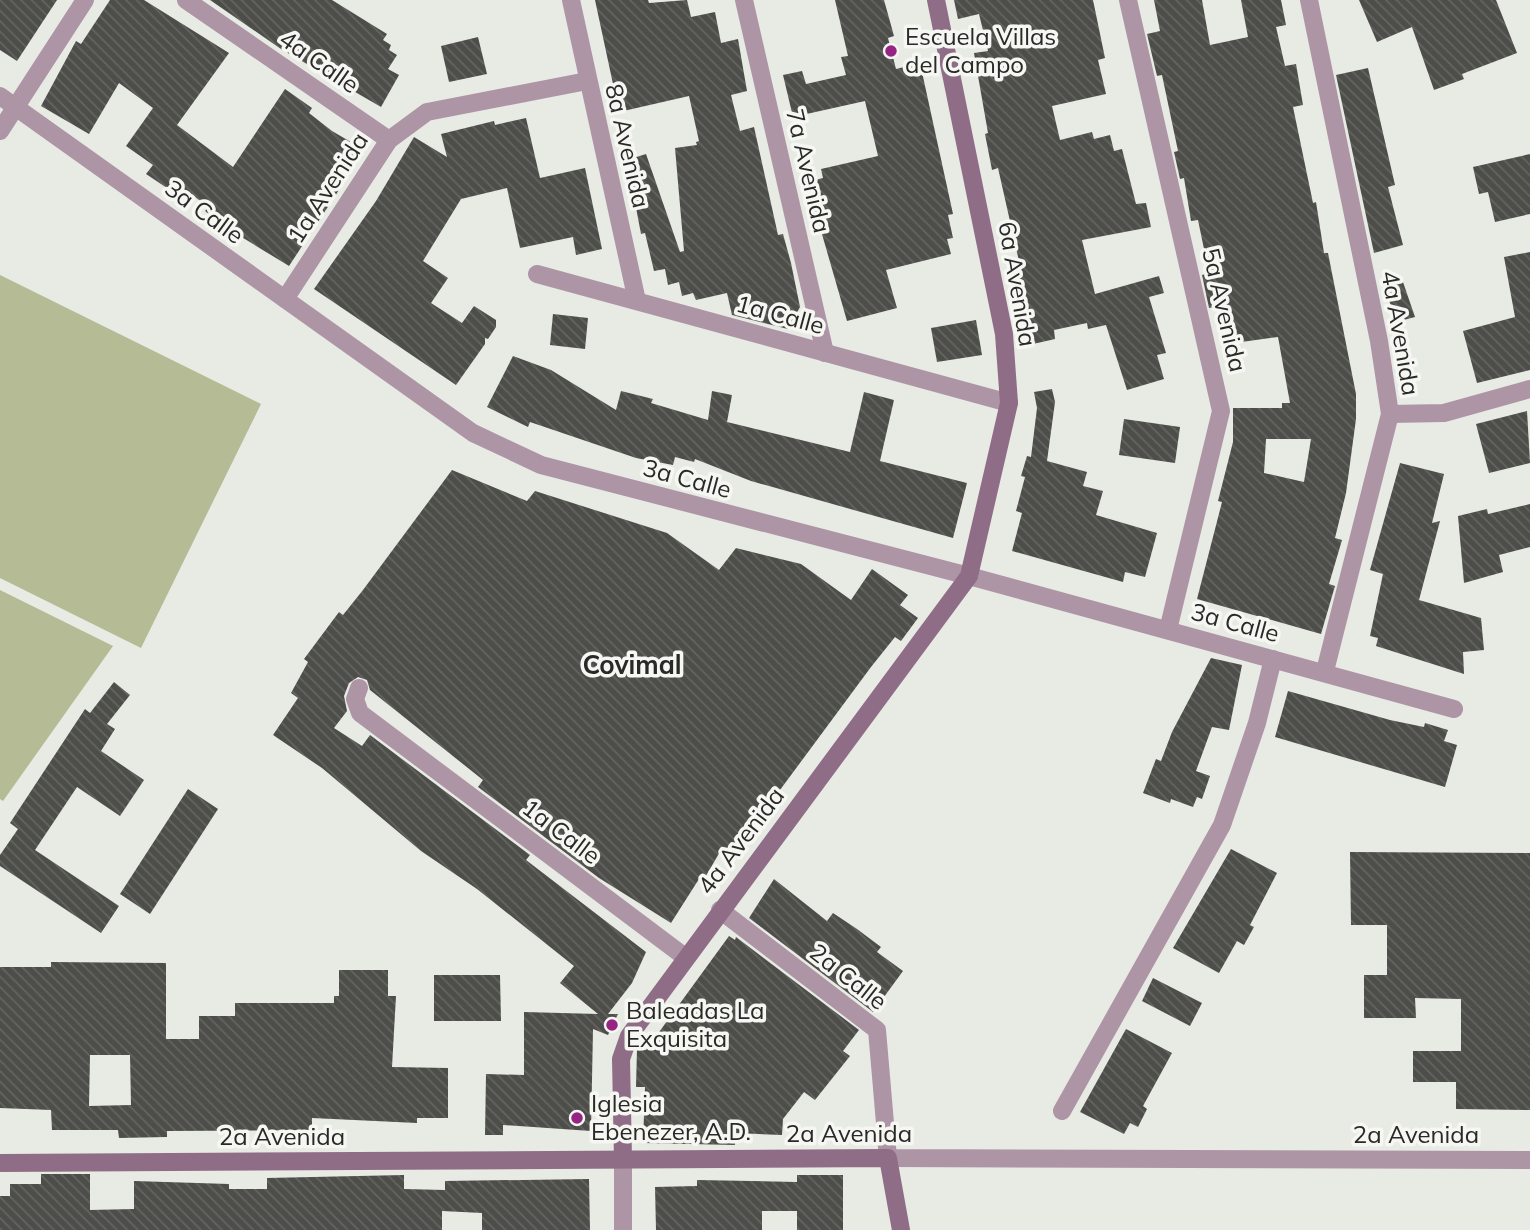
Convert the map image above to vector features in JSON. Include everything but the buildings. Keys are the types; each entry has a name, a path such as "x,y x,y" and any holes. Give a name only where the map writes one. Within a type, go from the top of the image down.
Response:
{"street":[{"path":"0,131 85,0"},
{"name":"4a Calle","path":"186,0 389,140"},
{"name":"8a Avenida","path":"571,0 637,302"},
{"name":"7a Avenida","path":"744,0 825,353"},
{"name":"6a Avenida","path":"936,0 1004,334 1009,404 968,576"},
{"name":"5a Avenida","path":"1128,0 1222,411 1168,630"},
{"name":"4a Avenida","path":"1309,0 1391,414 1325,671"},
{"name":"1a Avenida","path":"285,299 389,140 427,112 587,81"},
{"name":"3a Calle","path":"0,96 473,433 541,465 1325,671 1454,709"},
{"name":"1a Calle","path":"537,274 1009,404"},
{"path":"1391,414 1444,413 1530,389"},
{"name":"4a Avenida","path":"623,1159 622,1051 633,1029 968,576"},
{"path":"1062,1111 1222,825 1257,723 1273,659"},
{"name":"1a Calle","path":"359,688 355,699 360,713 685,957"},
{"name":"2a Calle","path":"720,910 877,1030 888,1158"},
{"path":"888,1158 901,1230"},
{"name":"2a Avenida","path":"0,1163 888,1158 1530,1160"},
{"path":"623,1159 623,1230"}],"green space":[{"path":"0,275 261,404 141,648 0,578"},
{"path":"0,590 113,646 3,801 0,799"}],"place":[{"name":"Escuela Villas del Campo","path":"891,51"},
{"name":"Baleadas La Exquisita","path":"612,1025"},
{"name":"Iglesia Ebenezer, A.D.","path":"577,1118"}],"district":[{"name":"Covimal","path":"632,665"}]}
